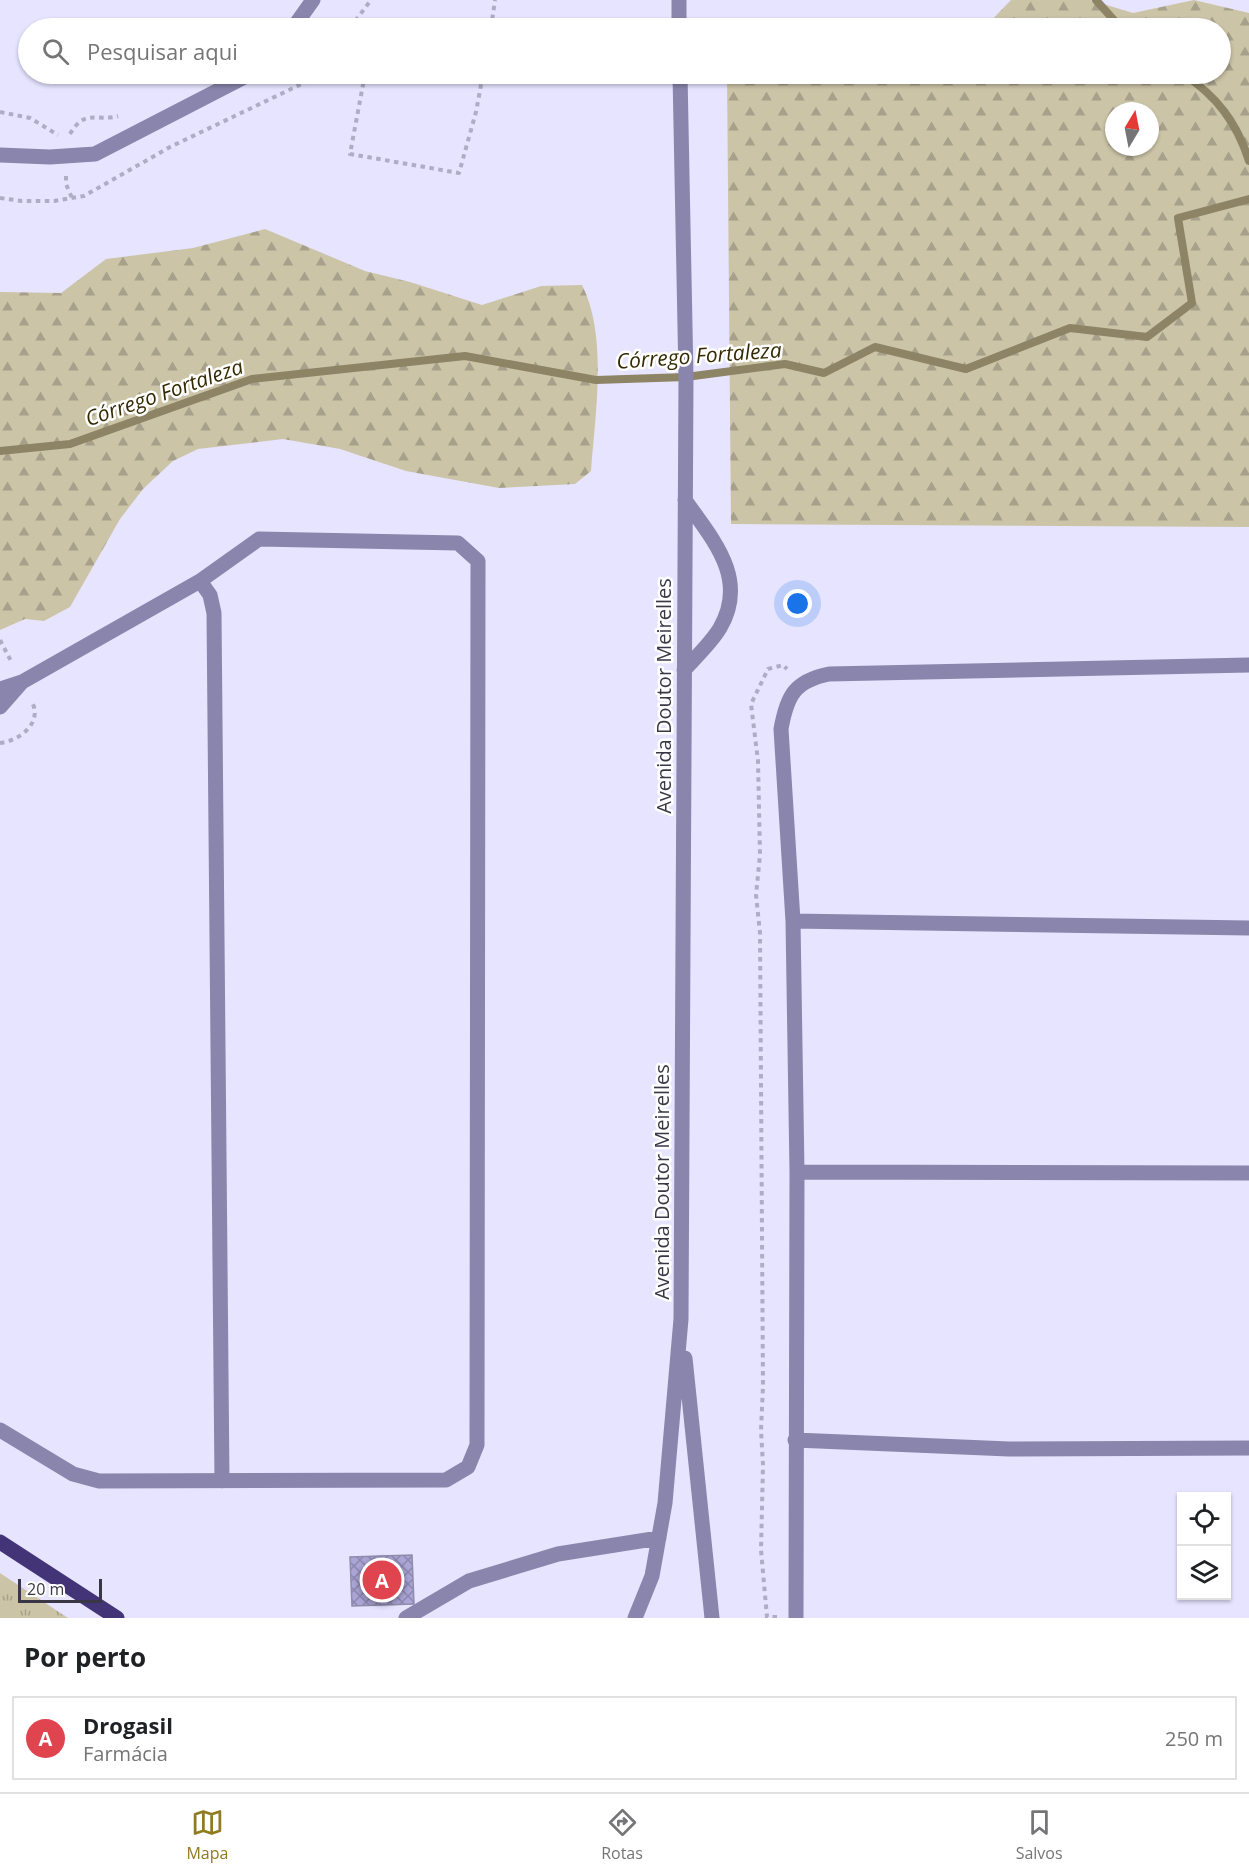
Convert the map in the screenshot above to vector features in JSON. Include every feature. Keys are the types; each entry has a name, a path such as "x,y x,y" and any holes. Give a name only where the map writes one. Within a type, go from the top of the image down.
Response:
{"main road":[{"path":"0,1542 117,1618"}],"street":[{"path":"300,18 313,0"},
{"path":"679,0 679,18"},
{"path":"0,155 50,157 95,154 231,84"},
{"name":"Avenida Doutor Meirelles","path":"635,1618 652,1576 665,1503 681,1319 686,377 680,84"},
{"path":"684,670 720,628 730,603 730,585 723,554 685,500"},
{"path":"0,689 22,682 200,581 259,540 458,543 478,561 477,1444 468,1467 446,1480 99,1481 73,1474 0,1430"},
{"path":"200,581 210,595 214,613 222,1481"},
{"path":"796,1617 797,1172 793,921 781,729 784,707 793,692 803,683 810,678 829,674 1249,665"},
{"path":"0,707 22,682"},
{"path":"793,921 1249,928"},
{"path":"797,1172 1249,1173"},
{"name":"Avenida Doutor Meirelles","path":"681,1319 712,1618"},
{"path":"795,1440 1009,1449 1249,1448"},
{"path":"406,1618 469,1581 491,1574 558,1554 659,1539"}],"path":[{"path":"358,18 371,0"},
{"path":"492,18 495,0"},
{"path":"0,198 54,201 84,196 154,156 302,84"},
{"path":"363,84 350,154 459,173 481,84"},
{"path":"0,112 30,118 66,141"},
{"path":"796,1617 767,1617 761,1550 763,1386 760,933 756,895 760,855 758,761 751,704 768,669 783,665 803,683"},
{"path":"0,743 9,742 28,729 34,718 35,707 22,682"}],"green space":[{"path":"1011,0 1090,0 1133,13 1194,0 1249,13 1249,527 731,524 727,84 1231,84 1231,18 994,18"},
{"path":"265,229 365,271 410,282 482,305 541,286 582,285 590,305 597,351 597,401 591,471 575,484 499,488 406,471 340,449 283,439 198,449 173,461 143,489 120,519 70,607 44,621 25,619 0,630 0,292 61,293 106,259 193,248"},
{"path":"0,1573 68,1618 0,1618"}],"building":[{"path":"412,1555 414,1604 352,1606 350,1557"}],"waterway":[{"path":"1096,0 1112,18"},
{"path":"1197,84 1216,101 1232,123 1249,161"},
{"name":"Córrego Fortaleza","path":"0,451 70,444 252,379 465,356 596,380 686,377 785,364 824,373 875,347 966,369 1070,328 1147,337 1192,303 1178,218 1249,199"}],"place":[{"name":"Drogasil","path":"382,1580"}]}
